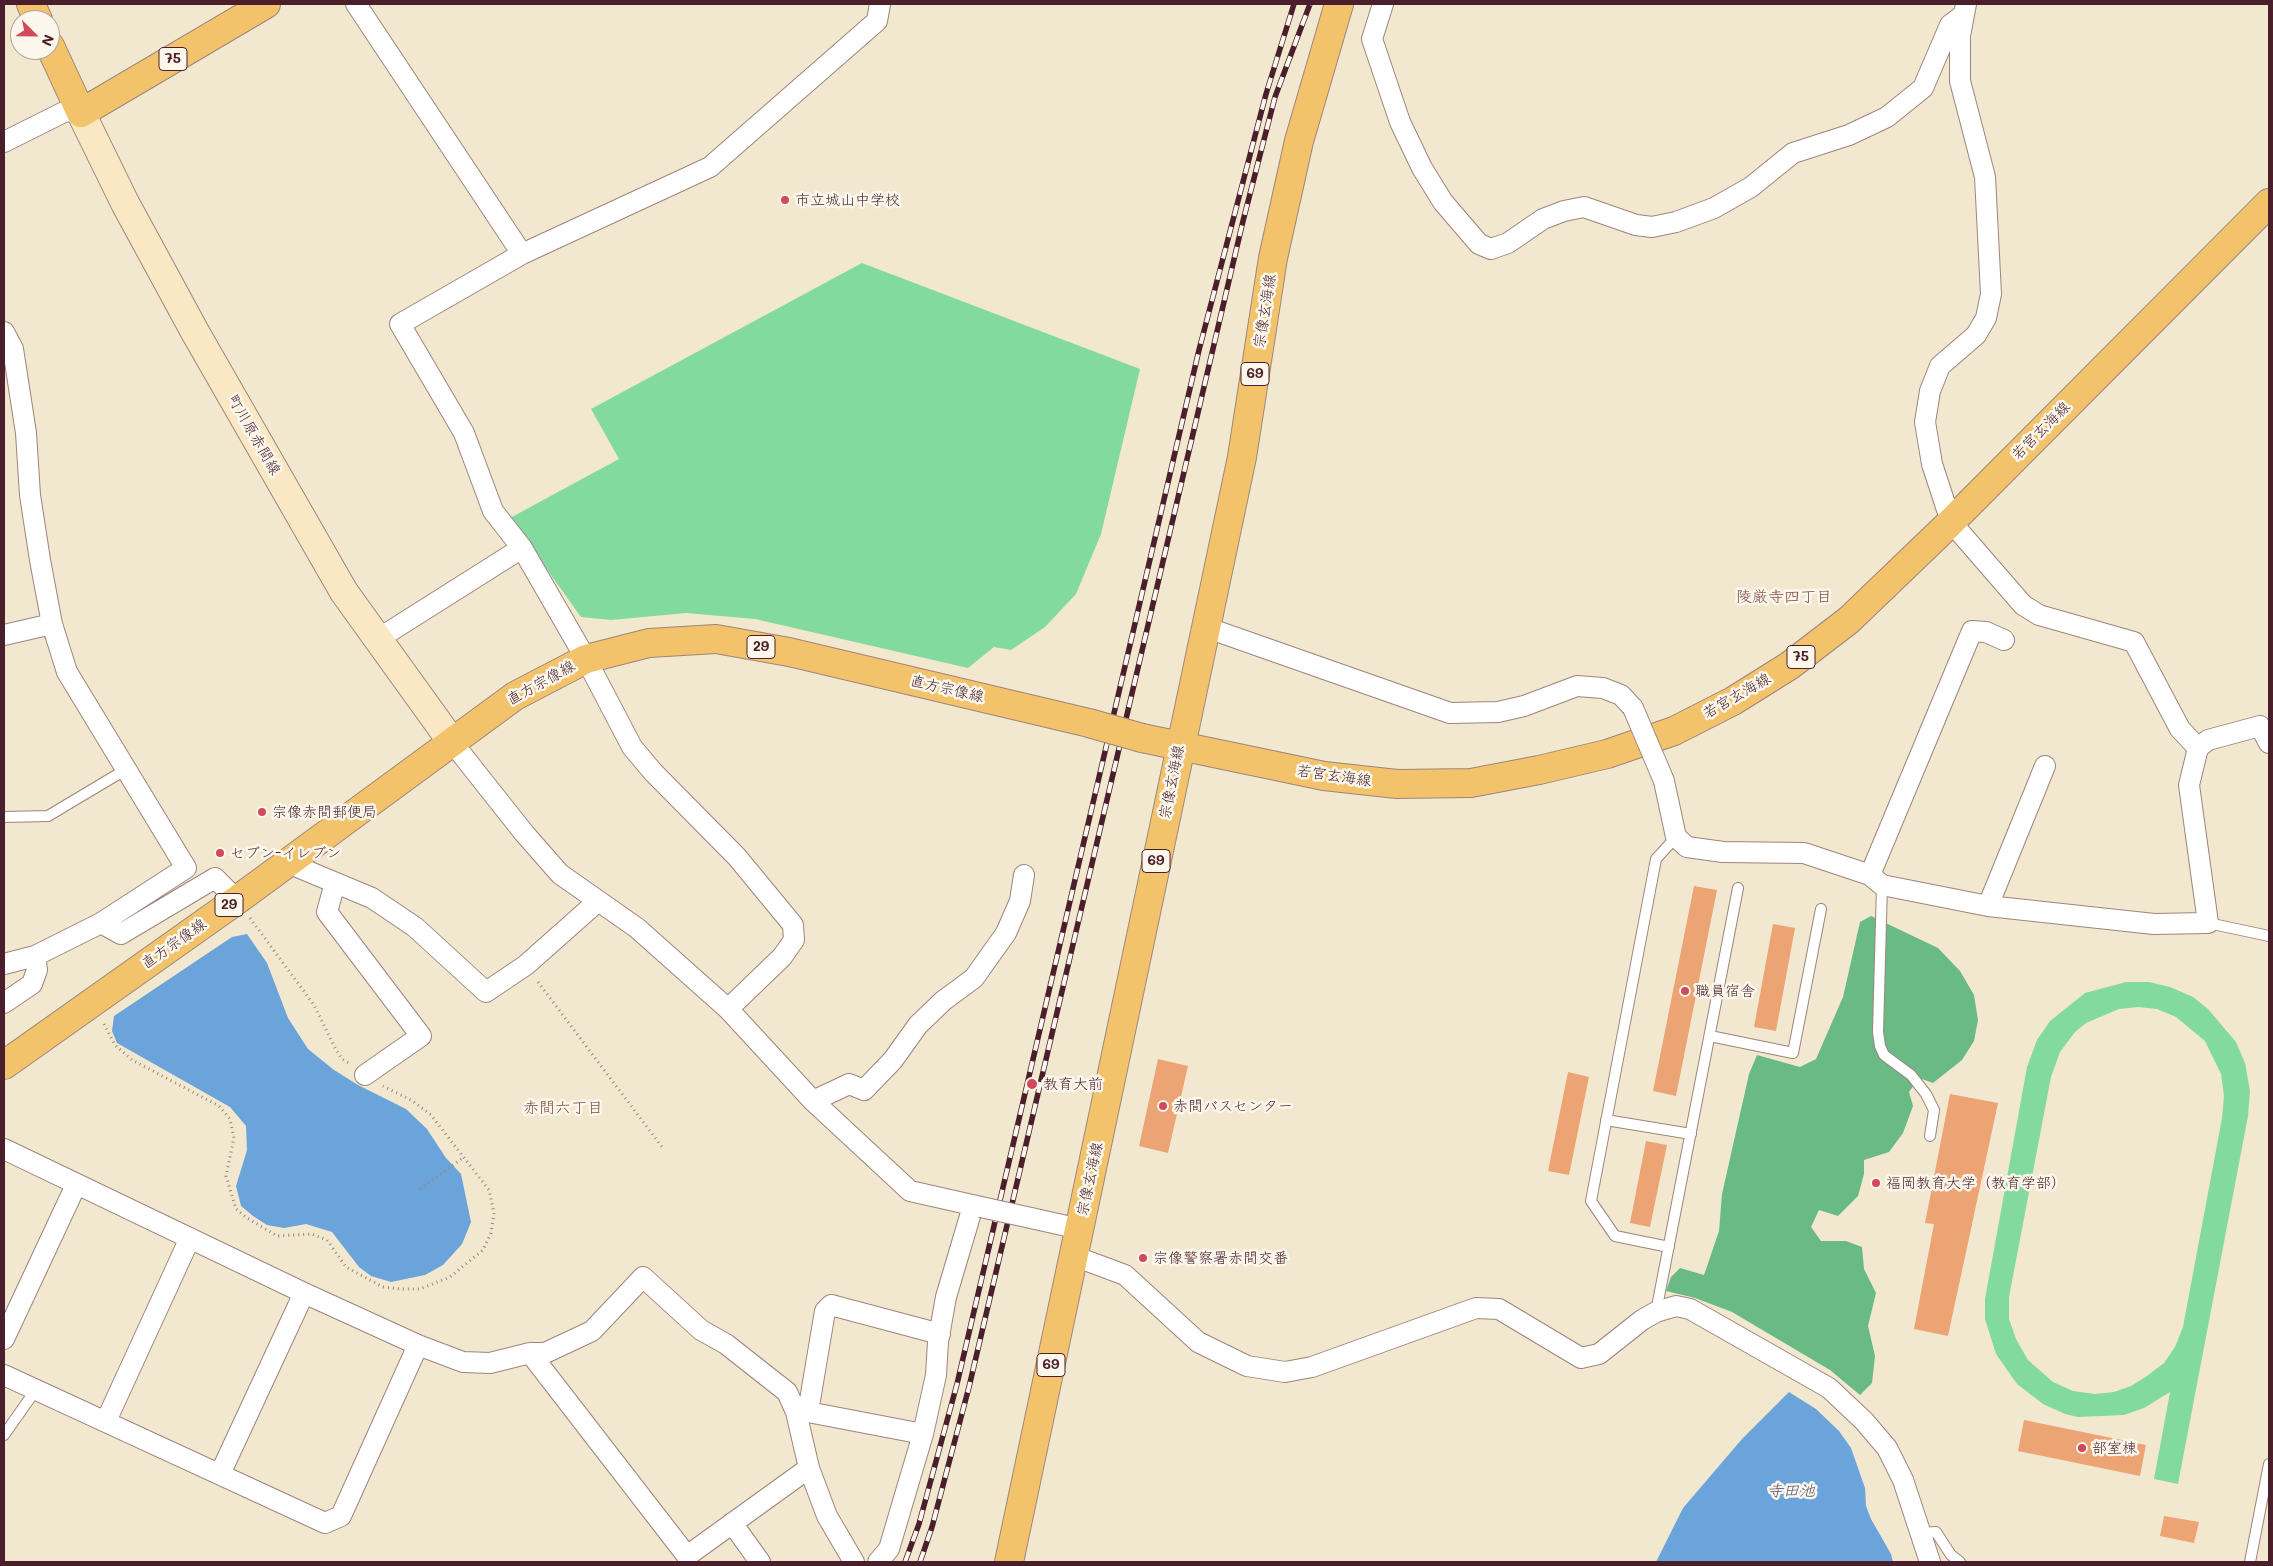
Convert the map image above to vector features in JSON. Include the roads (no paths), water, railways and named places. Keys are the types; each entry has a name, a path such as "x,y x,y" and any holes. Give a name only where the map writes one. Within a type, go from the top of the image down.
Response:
{"main road":[{"name":"75","path":"81,113 266,4"},
{"name":"宗像玄海線","path":"1009,1562 1179,748 1242,457 1273,258 1299,141 1339,4"},
{"path":"56,60 81,113"},
{"name":"町川原赤間線","path":"81,113 125,203 195,332 344,592 452,742"},
{"name":"若宮玄海線","path":"1179,748 1324,776 1396,784 1471,783 1607,754 1674,731 1733,701 1790,666 1849,620 1951,522 2269,204"},
{"name":"直方宗像線","path":"4,1064 237,900 515,696 586,658 649,644 716,639 789,652 1089,723 1179,748"}],"street":[{"path":"356,4 522,254"},
{"path":"728,1009 782,957 794,940 793,925 737,857 653,772 632,747 586,658 522,548 492,511 464,433 400,324 522,254 710,166 877,21 880,4"},
{"path":"1383,4 1372,39 1400,122 1422,168 1442,202 1479,244 1491,249 1508,243 1543,219 1584,207 1636,225 1652,227 1676,222 1714,208 1750,187 1793,153 1850,135 1886,116 1923,88 1950,25 1965,9"},
{"path":"1965,9 1960,36 1960,81 1985,177 1991,294 1986,318 1976,335 1940,366 1930,391 1926,422 1932,464 1951,522 2022,605 2039,614 2134,642 2180,729 2198,748"},
{"path":"4,142 66,111 81,113"},
{"path":"4,332 13,349 26,433 30,495 52,624 67,672 186,868 101,924 35,956 4,964"},
{"path":"378,640 522,548"},
{"path":"4,635 52,624"},
{"path":"1205,627 1450,713 1498,712 1524,706 1576,686 1603,688 1620,695 1633,708 1664,781 1676,837 1687,848 1723,852 1804,853 1876,880 1988,906 2154,924 2208,923 2190,785 2198,748 2208,740 2260,726 2269,743"},
{"path":"1876,880 1972,631 1986,632 2004,640"},
{"path":"452,742 524,833 560,874 597,902 637,928 728,1009 813,1101 910,1191 1080,1229"},
{"path":"1988,906 2045,766"},
{"path":"288,863 372,898 415,927 486,992 526,965 597,902"},
{"path":"813,1101 849,1084 864,1090 893,1060 918,1025 943,1001 974,978 1006,933 1020,902 1024,875"},
{"path":"101,924 121,934 215,878 237,900"},
{"path":"335,882 326,912 421,1036 365,1075"},
{"path":"4,1004 32,984 37,970 35,956"},
{"path":"4,1149 304,1293 418,1345 463,1362 490,1363 530,1353 545,1353 592,1331 643,1277 701,1330 726,1344 787,1392 802,1412 923,1434"},
{"path":"4,1339 76,1185"},
{"path":"878,1562 888,1549 923,1434 936,1375 946,1297 977,1207"},
{"path":"106,1421 190,1238"},
{"path":"1074,1256 1125,1275 1198,1342 1247,1366 1285,1372 1312,1367 1476,1308 1499,1310 1581,1358 1600,1354 1642,1320 1656,1312 1676,1306 1690,1308 1829,1388 1864,1421 1887,1448 1903,1480 1930,1562"},
{"path":"220,1474 304,1293"},
{"path":"854,1562 826,1516 808,1468 802,1412 825,1312 830,1306 940,1334"},
{"path":"4,1375 35,1391 106,1421 324,1523 341,1516 418,1345"},
{"path":"530,1353 689,1559 732,1523 808,1468"},
{"path":"732,1523 760,1562"}],"lane":[{"path":"4,817 48,816 125,770"},
{"path":"1669,1247 1615,1236 1591,1201 1656,860 1676,837"},
{"path":"1876,880 1878,1032 1880,1046 1884,1055 1911,1075 1926,1094 1934,1110 1930,1136"},
{"path":"1656,1312 1738,888"},
{"path":"1710,1036 1792,1052 1821,908"},
{"path":"2208,923 2269,936"},
{"path":"1606,1120 1691,1134"},
{"path":"4,1435 35,1391"},
{"path":"2250,1562 2269,1464"},
{"path":"1920,1533 1936,1532 1952,1555 1960,1562"}],"water":[{"path":"247,934 267,963 288,1018 308,1049 334,1070 358,1085 406,1109 427,1129 446,1158 461,1174 471,1222 462,1244 443,1265 425,1275 391,1282 371,1276 359,1267 332,1232 306,1224 284,1228 267,1225 253,1216 241,1206 236,1186 247,1150 246,1126 230,1107 117,1043 112,1031 114,1016 232,937"},
{"name":"寺田池","path":"1789,1392 1816,1409 1839,1431 1851,1448 1865,1488 1866,1506 1871,1519 1891,1554 1893,1562 1656,1562 1683,1508 1742,1439"}],"railway":[{"path":"905,1562 919,1524 957,1384 1199,350 1266,94 1294,4"},
{"path":"920,1562 932,1527 969,1387 1243,221 1275,97 1310,4"}],"place":[{"name":"市立城山中学校","path":"785,200"},
{"name":"宗像赤間郵便局","path":"262,812"},
{"name":"セブン-イレブン","path":"220,853"},
{"name":"職員宿舎","path":"1685,991"},
{"name":"教育大前","path":"1032,1084"},
{"name":"赤間バスセンター","path":"1163,1106"},
{"name":"福岡教育大学（教育学部）","path":"1876,1183"},
{"name":"宗像警察署赤間交番","path":"1143,1258"},
{"name":"部室棟","path":"2082,1448"}],"district":[{"name":"陵厳寺四丁目","path":"1784,597"},
{"name":"赤間六丁目","path":"563,1108"}]}
